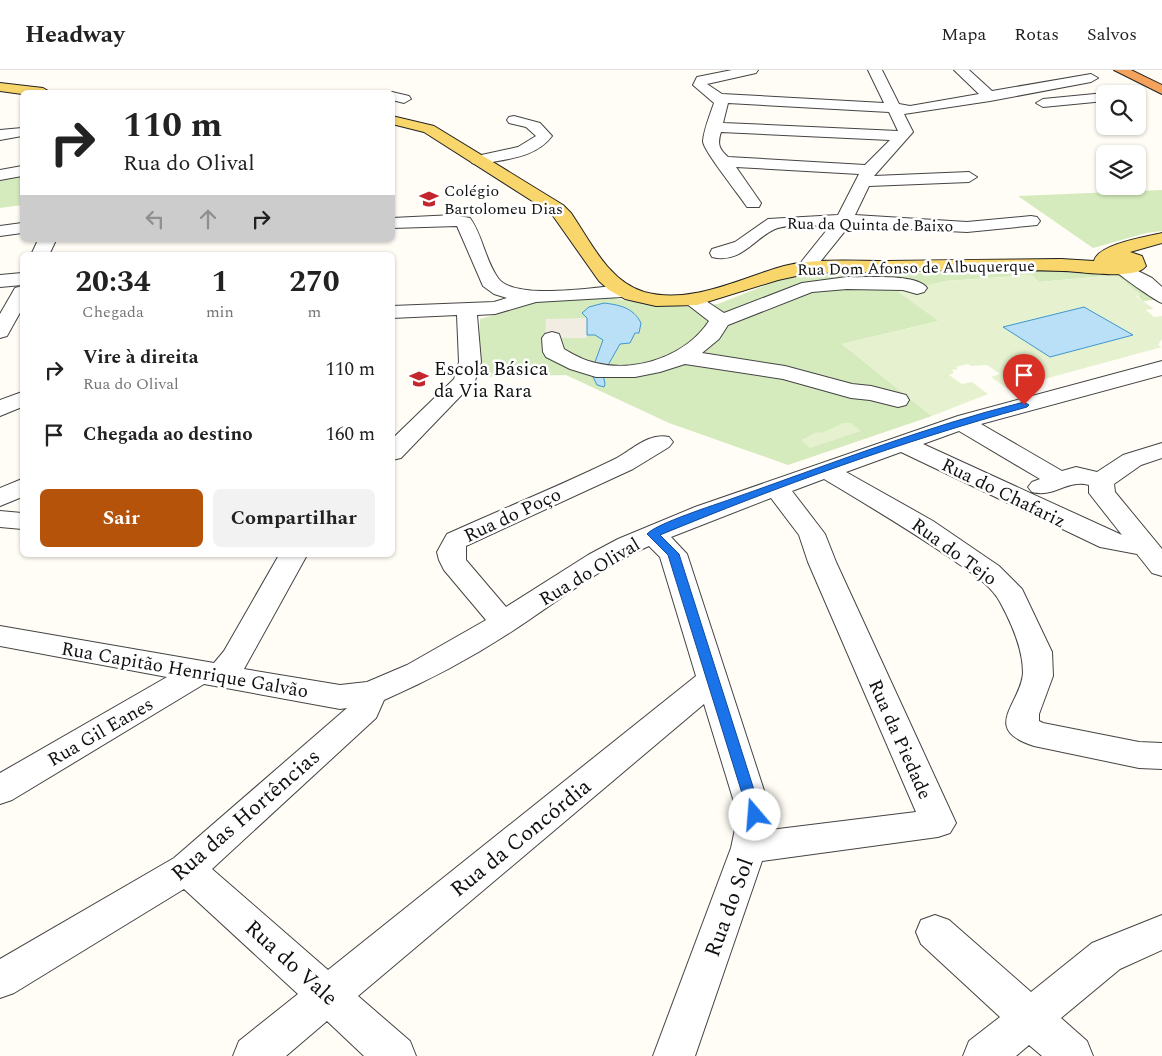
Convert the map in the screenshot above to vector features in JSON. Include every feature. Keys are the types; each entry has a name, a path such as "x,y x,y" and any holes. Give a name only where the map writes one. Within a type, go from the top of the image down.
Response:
{"highway":[{"path":"1121,70 1162,90"},
{"path":"1139,70 1162,80"}],"main road":[{"path":"0,87 26,90"},
{"name":"Rua Dom Afonso de Albuquerque","path":"395,121 429,129 557,209 565,217 609,280 622,291 646,299 673,302 693,301 708,298 788,270 810,267 1061,265 1133,268"},
{"path":"1133,268 1154,240"}],"street":[{"path":"751,70 702,80 700,85 719,98 910,110 1027,90 1069,76 1091,78 1100,85"},
{"path":"810,267 811,261 844,220 865,175 906,132 892,108 875,70"},
{"path":"961,70 990,96"},
{"path":"1069,76 1089,99"},
{"path":"1002,80 1027,90"},
{"path":"1006,94 1031,104 1096,98"},
{"path":"719,98 721,103 716,128 710,143 715,154 724,162 753,203"},
{"path":"478,160 526,149 539,143 544,136 540,128 527,122 514,120"},
{"path":"716,128 901,136"},
{"path":"0,135 20,132"},
{"path":"724,162 865,175 969,177"},
{"path":"0,175 20,171"},
{"path":"395,223 463,220 490,282 495,288 533,297"},
{"name":"Rua da Quinta de Baixo","path":"718,253 737,250 763,227 774,222 844,220 967,226 1031,221"},
{"path":"0,231 20,228"},
{"path":"1133,268 1162,297"},
{"path":"0,281 20,279"},
{"path":"552,338 554,352 572,363 601,371 640,370 684,357 704,341 720,321 809,287 847,284 904,284 917,288"},
{"path":"395,312 496,308 533,297 622,291"},
{"path":"562,295 562,318"},
{"path":"20,296 0,334 20,334"},
{"path":"693,301 714,314 720,321"},
{"path":"395,450 464,381 470,362 467,308"},
{"path":"684,357 785,374 852,391 886,392"},
{"name":"Rua do Olival","path":"371,693 418,673 504,623 598,561 653,534 776,487 962,423 1162,368"},
{"path":"0,409 20,401"},
{"path":"962,423 1058,479"},
{"name":"Rua do Poço","path":"504,623 454,564 450,556 451,547 456,540 624,464 660,442"},
{"name":"Rua do Chafariz","path":"901,443 1109,541 1145,547"},
{"path":"1101,487 1132,460 1162,450"},
{"name":"Rua do Tejo","path":"827,471 924,527 989,572 1012,596 1037,652 1038,676 1023,714 1022,726 1034,734 1139,755 1162,756"},
{"path":"1017,498 1058,479 1076,474 1101,487 1162,567"},
{"name":"Rua da Piedade","path":"748,848 938,823 822,562 812,534 776,487"},
{"path":"0,498 20,488"},
{"path":"0,519 20,521"},
{"name":"Rua do Sol","path":"653,534 673,554 755,815 748,848 674,1056"},
{"path":"211,673 235,658 292,557"},
{"name":"Rua Capitão Henrique Galvão","path":"0,636 340,697 371,693"},
{"name":"Rua Gil Eanes","path":"0,790 211,673"},
{"name":"Rua da Concórdia","path":"254,1056 712,680"},
{"name":"Rua das Hortências","path":"0,980 187,869 365,710 371,693"},
{"name":"Rua do Vale","path":"187,869 329,994 395,1056"},
{"path":"935,932 1072,1056"},
{"path":"984,1056 1106,956 1162,932"}],"green space":[{"path":"20,174 20,205 0,208 0,177"},
{"path":"1162,190 1162,231 1146,233 1093,248 1018,196 1096,193 1096,195 1146,195 1146,191"},
{"path":"1063,271 1117,273 1125,276 1154,300 1143,301 1117,275 1039,282 1031,275 946,281 899,292 939,321 842,344 932,416 788,465 669,423 566,375 477,377 480,319 549,299 600,295 627,301 689,307 718,304 789,276 807,274"},
{"path":"1031,275 1039,282 1117,275 1141,295 1136,296 1154,309 1146,310 1154,317 1162,316 1162,339 1158,345 1162,347 1008,389 991,377 1000,374 987,365 971,366 968,364 956,367 958,369 952,370 954,373 949,375 962,384 972,382 988,394 932,416 842,344 939,321 898,292 946,281"},
{"path":"843,423 851,423 861,431 810,448 801,440 817,432 822,433"}],"shaded area":[{"path":"587,318 587,338 545,338 546,319"}],"water":[{"path":"604,303 630,310 641,323 639,333 635,333 630,343 620,344 603,374 604,387 597,385 591,373 603,340 595,335 587,335 587,318 582,313 589,307"},
{"path":"1084,307 1133,335 1050,357 1003,327"}],"place":[{"name":"Colégio Bartolomeu Dias","path":"429,199"},
{"name":"Escola Básica da Via Rara","path":"419,379"}],"route":[{"path":"755,815 673,554 653,534 704,513 827,471 901,443 966,421 1024,405"}]}
